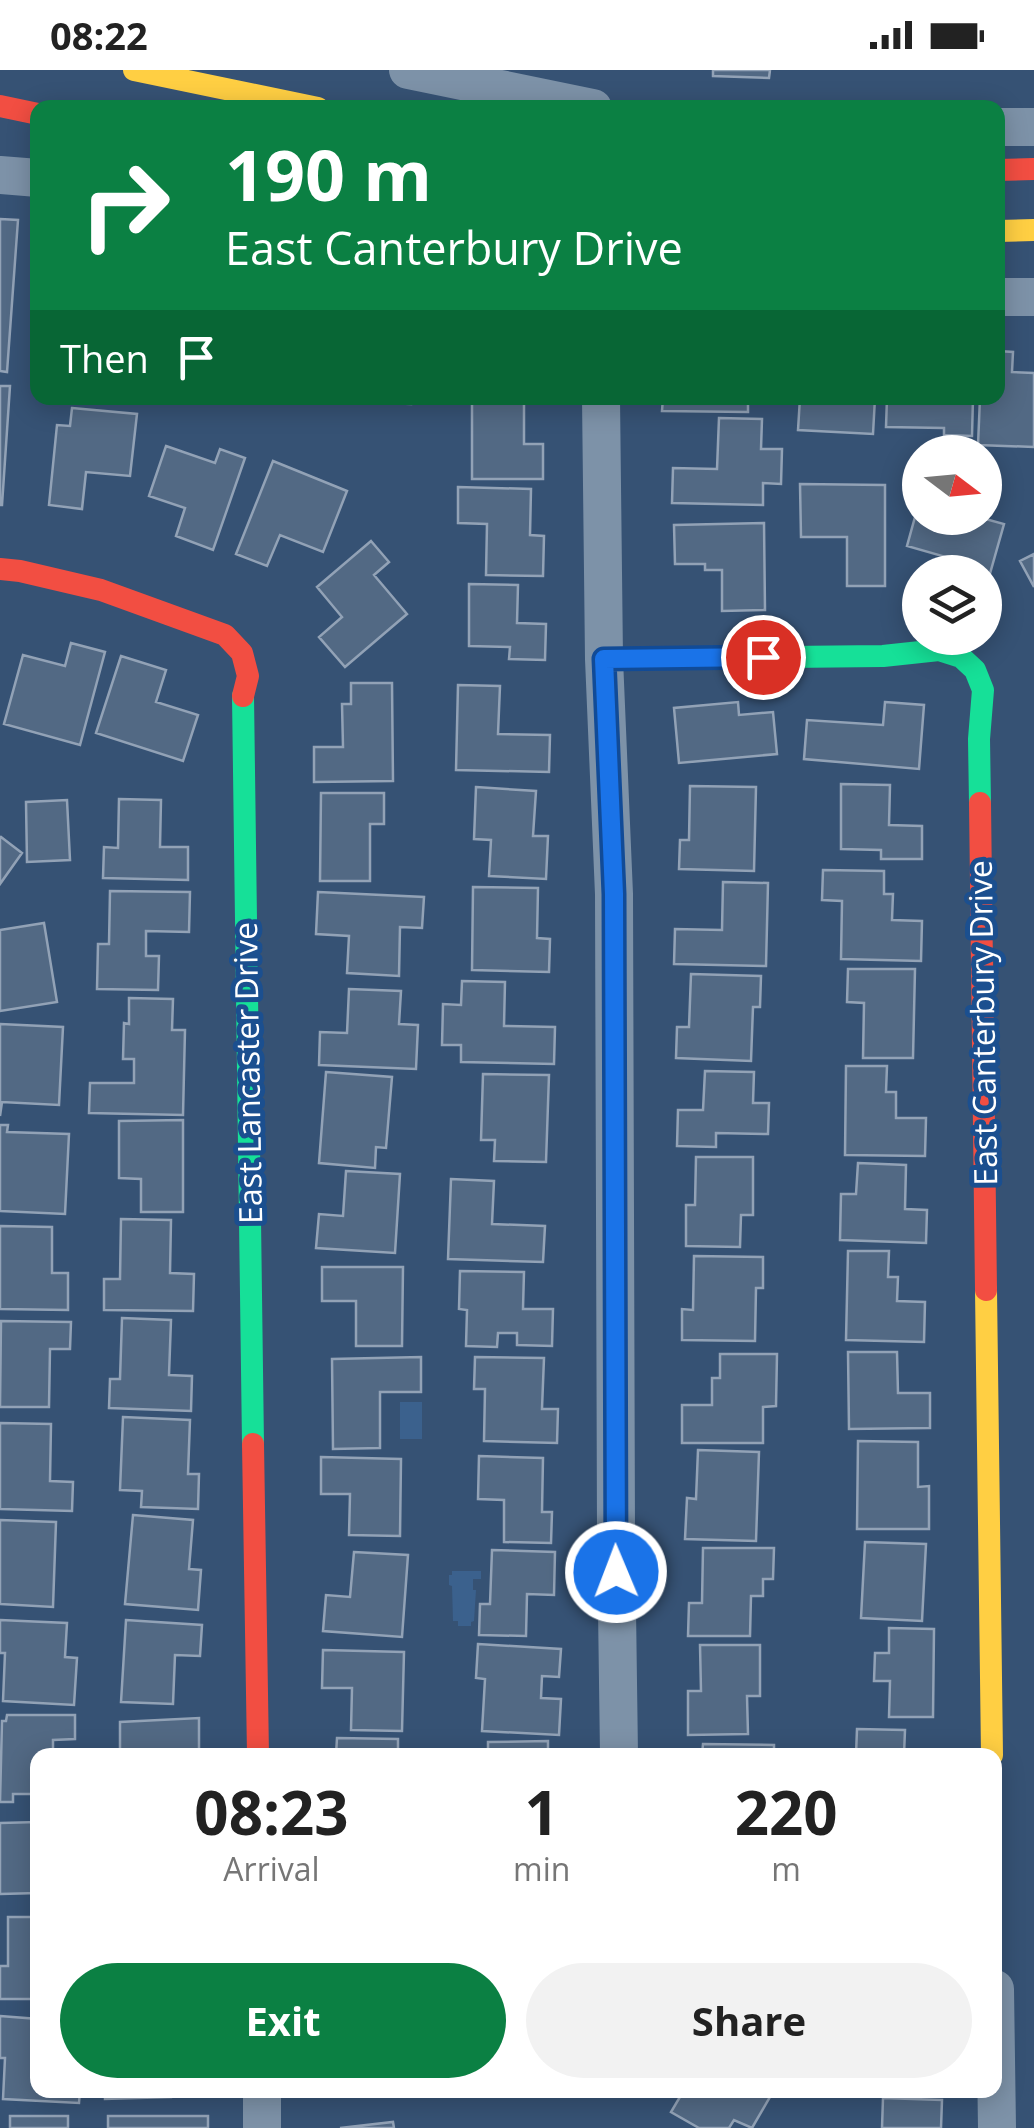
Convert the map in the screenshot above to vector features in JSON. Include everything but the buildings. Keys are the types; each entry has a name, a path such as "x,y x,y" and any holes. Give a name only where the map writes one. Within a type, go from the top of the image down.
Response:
{"street":[{"path":"134,70 279,100"},
{"path":"408,70 554,100"},
{"path":"0,106 30,112"},
{"path":"1005,127 1034,127"},
{"path":"1005,170 1034,169"},
{"path":"0,175 30,177"},
{"path":"1005,231 1034,230"},
{"path":"1005,297 1034,297"},
{"path":"601,405 604,659 614,894 618,1748"},
{"name":"East Lancaster Drive","path":"0,570 101,590 225,635 242,653 248,676 242,702 258,1748"},
{"name":"East Canterbury Drive","path":"604,659 883,656 938,650 961,657 974,670 984,690 979,739 992,1748"},
{"path":"262,2098 262,2128"},
{"path":"997,2098 997,2128"}],"water":[{"path":"400,1402 422,1402 422,1439 400,1439"},
{"path":"452,1571 481,1571 481,1579 473,1579 476,1590 471,1626 458,1626 458,1621 453,1621 449,1585"}],"traffic: fast":[{"path":"604,659 883,656 939,650 961,657 975,670 983,690 980,803"},
{"path":"243,696 253,1444"}],"traffic: slow":[{"path":"134,70 279,100"},
{"path":"1005,231 1034,230"},
{"path":"986,1290 992,1748"}],"traffic: jam":[{"path":"0,106 30,112"},
{"path":"1005,170 1034,169"},
{"path":"0,569 101,590 225,635 242,653 248,676 243,696"},
{"path":"980,803 986,1290"},
{"path":"253,1444 258,1748"}],"route":[{"path":"616,1572 614,894 604,659 763,657"}]}
